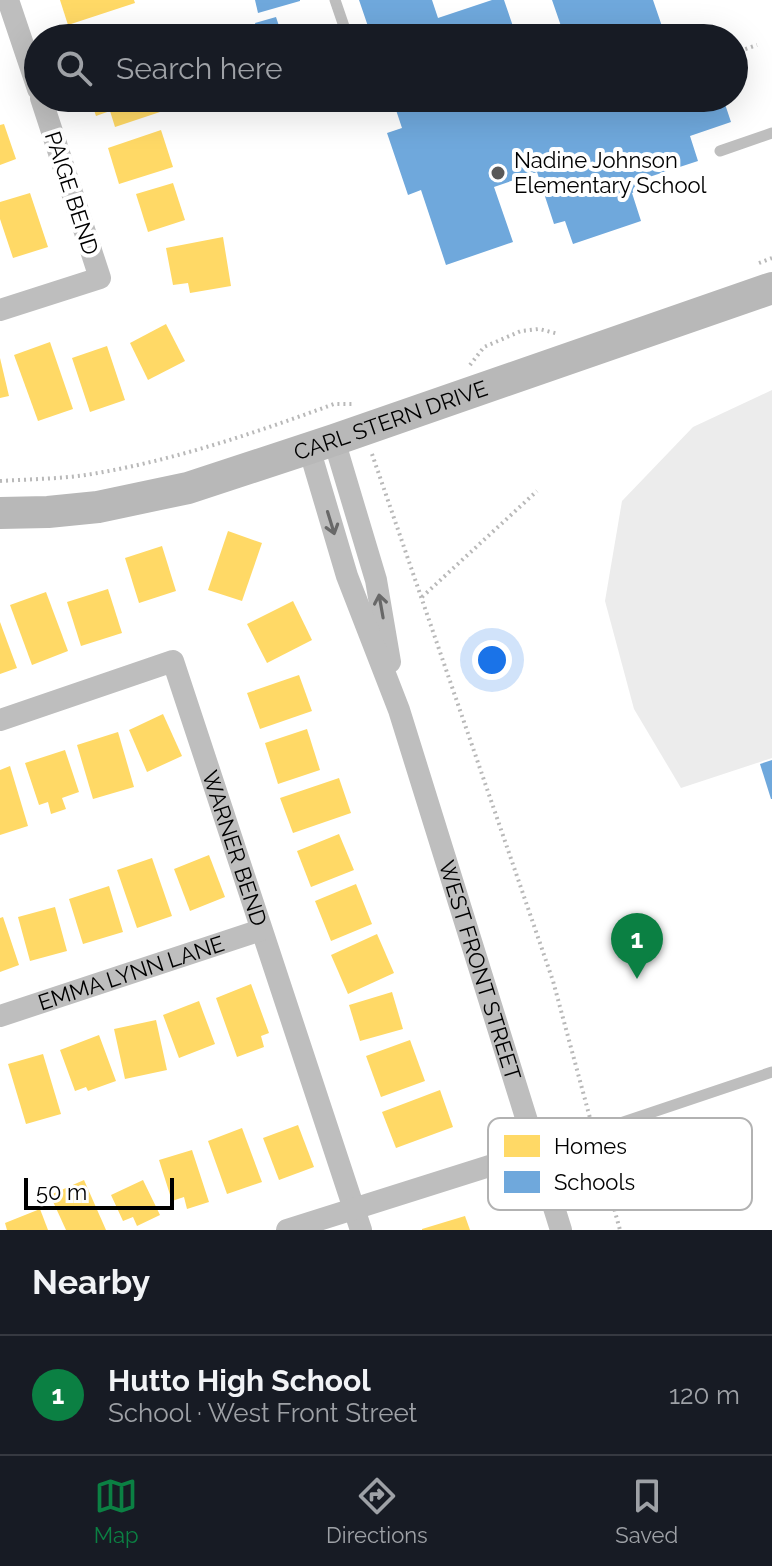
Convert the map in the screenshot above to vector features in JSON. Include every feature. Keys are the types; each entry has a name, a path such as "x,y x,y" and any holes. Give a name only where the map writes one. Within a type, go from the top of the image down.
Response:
{"street":[{"path":"8,0 24,47"},
{"name":"PAIGE BEND","path":"0,310 100,278 46,112"},
{"name":"CARL STERN DRIVE","path":"0,513 98,507 188,488 322,444 764,276"},
{"name":"WEST FRONT STREET","path":"322,444 347,576 399,710 527,1118"},
{"name":"WARNER BEND","path":"0,720 173,661 361,1230"},
{"name":"EMMA LYNN LANE","path":"0,1016 261,930"},
{"path":"287,1230 488,1166"},
{"name":"WEST FRONT STREET","path":"555,1210 561,1230"}],"lane":[{"path":"335,0 343,24"},
{"path":"720,151 772,133"},
{"path":"632,1118 772,1072"}],"path":[{"path":"748,48 757,45"},
{"path":"764,276 772,258"},
{"path":"466,367 472,364 484,347 521,331 539,329 558,334 573,329"},
{"path":"0,481 90,474 153,462 191,453 334,404 358,403"},
{"path":"371,452 553,981 590,1118"},
{"path":"422,597 537,491"},
{"path":"615,1210 620,1230"}],"shaded area":[{"path":"772,390 772,758 681,788 634,709 605,601 622,501 693,427"}],"building: Homes":[{"path":"60,0 134,0 135,3 68,24"},
{"path":"110,112 160,112 115,127"},
{"path":"4,124 16,159 0,165 0,125"},
{"path":"161,130 173,167 119,184 108,148"},
{"path":"173,183 185,220 148,232 136,194"},
{"path":"30,193 48,247 13,258 0,219 0,202"},
{"path":"223,237 231,286 190,293 188,283 173,285 166,248"},
{"path":"166,324 185,361 148,380 130,343"},
{"path":"50,342 73,409 38,421 14,355"},
{"path":"107,346 125,400 90,412 72,358"},
{"path":"0,358 9,396 0,398"},
{"path":"228,531 262,543 242,601 208,590"},
{"path":"162,546 176,591 139,603 125,558"},
{"path":"108,589 122,633 81,646 67,602"},
{"path":"46,592 68,651 32,665 10,605"},
{"path":"293,601 312,640 267,663 247,624"},
{"path":"0,622 17,668 0,674"},
{"path":"299,675 312,711 260,729 247,693"},
{"path":"163,714 182,756 147,772 129,730"},
{"path":"307,729 320,770 278,784 265,743"},
{"path":"118,732 134,787 93,799 77,745"},
{"path":"65,750 79,792 62,798 66,809 51,814 48,802 39,805 25,763"},
{"path":"10,766 28,826 0,835 0,770"},
{"path":"339,778 351,813 293,833 280,798"},
{"path":"339,834 354,870 311,887 297,851"},
{"path":"209,855 225,897 190,911 174,869"},
{"path":"152,858 172,916 137,928 117,870"},
{"path":"356,884 372,924 331,941 315,901"},
{"path":"109,886 123,932 83,944 69,899"},
{"path":"55,907 67,951 30,961 18,917"},
{"path":"3,917 19,965 0,972 0,918"},
{"path":"377,934 394,973 348,994 331,955"},
{"path":"251,984 269,1033 261,1036 264,1047 237,1057 216,998"},
{"path":"392,992 403,1029 360,1041 349,1005"},
{"path":"199,1001 215,1044 179,1058 163,1015"},
{"path":"156,1020 167,1070 125,1079 114,1029"},
{"path":"99,1035 116,1081 88,1091 86,1087 75,1091 60,1050"},
{"path":"410,1040 425,1081 381,1097 366,1056"},
{"path":"43,1054 61,1114 26,1124 8,1064"},
{"path":"440,1090 453,1127 396,1148 382,1112"},
{"path":"298,1125 314,1167 279,1180 263,1138"},
{"path":"242,1128 262,1182 227,1194 208,1141"},
{"path":"192,1150 209,1202 187,1209 184,1197 172,1201 159,1160"},
{"path":"84,1180 106,1230 66,1230 50,1195"},
{"path":"143,1180 160,1215 137,1226 133,1217 123,1221 111,1195"},
{"path":"40,1209 48,1230 7,1230 5,1223"},
{"path":"465,1216 470,1230 422,1230 422,1229"}],"building: Schools":[{"path":"255,0 300,0 300,1 258,13"},
{"path":"359,0 432,0 438,18 492,0 504,0 512,24 367,24"},
{"path":"552,0 653,0 661,24 560,24"},
{"path":"276,17 278,24 255,24"},
{"path":"397,112 728,112 731,122 690,136 698,161 640,180 643,189 632,193 641,221 573,244 565,221 554,224 537,172 494,187 513,242 446,265 421,190 408,195 387,133 402,128"},
{"path":"772,760 772,799 771,799 760,764"}],"place":[{"name":"Nadine Johnson Elementary School","path":"498,173"},
{"name":"Hutto High School","path":"637,979"}]}
